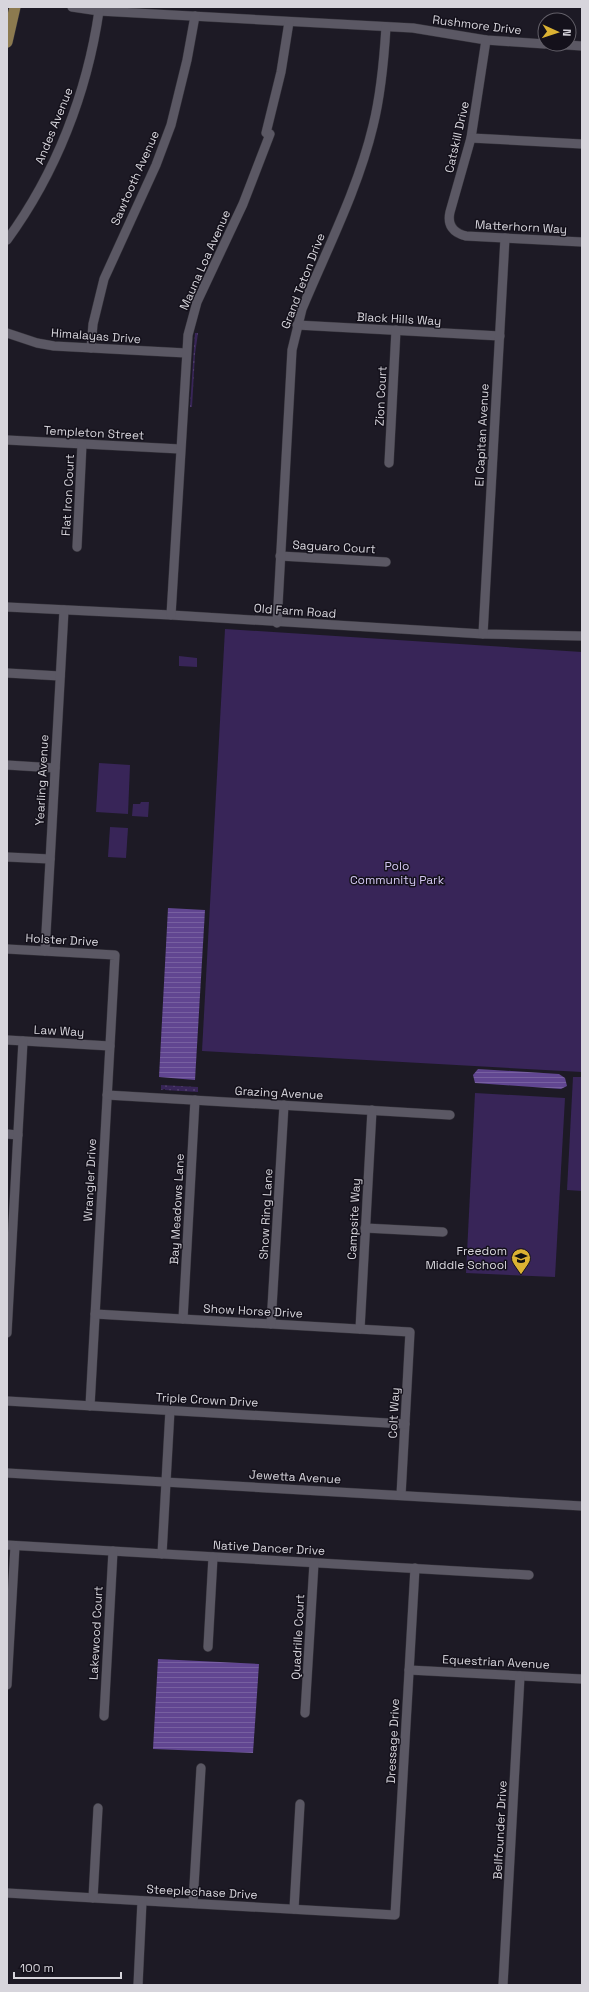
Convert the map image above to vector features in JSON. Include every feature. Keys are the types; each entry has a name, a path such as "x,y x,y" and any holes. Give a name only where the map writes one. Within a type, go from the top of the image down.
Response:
{"main road":[{"path":"7,42 15,7"}],"street":[{"name":"Rushmore Drive","path":"72,7 99,11 413,28 486,40 537,43"},
{"name":"Andes Avenue","path":"7,240 35,196 64,138 84,83 99,11"},
{"name":"Sawtooth Avenue","path":"91,348 98,301 104,279 156,165 171,125 187,60 195,16"},
{"name":"Mauna Loa Avenue","path":"171,615 188,336 197,302 243,204 270,134 266,133 281,72 289,22"},
{"name":"Grand Teton Drive","path":"277,623 292,350 297,325 364,158 378,104 386,27"},
{"name":"Catskill Drive","path":"460,235 451,228 449,217 471,138 486,40"},
{"path":"471,138 582,144"},
{"name":"Matterhorn Way","path":"460,235 582,242"},
{"name":"El Capitan Avenue","path":"483,634 505,238"},
{"name":"Black Hills Way","path":"297,325 500,336"},
{"name":"Zion Court","path":"389,463 396,330"},
{"name":"Himalayas Drive","path":"7,333 37,343 91,348 186,353"},
{"name":"Templeton Street","path":"7,440 180,449"},
{"name":"Flat Iron Court","path":"77,547 82,444"},
{"name":"Saguaro Court","path":"280,556 386,562"},
{"name":"Old Farm Road","path":"7,607 171,615 277,623 483,634 582,636"},
{"name":"Yearling Avenue","path":"45,951 64,610"},
{"path":"7,673 60,676"},
{"path":"7,765 55,768"},
{"path":"7,857 50,859"},
{"name":"Holster Drive","path":"7,948 115,955"},
{"name":"Wrangler Drive","path":"90,1406 115,955"},
{"name":"Law Way","path":"7,1040 110,1046"},
{"path":"7,1333 10,1220 18,1135 23,1041"},
{"name":"Grazing Avenue","path":"107,1095 450,1115"},
{"name":"Bay Meadows Lane","path":"183,1319 196,1100"},
{"name":"Show Ring Lane","path":"271,1324 284,1105"},
{"name":"Campsite Way","path":"360,1329 372,1110"},
{"path":"7,1134 18,1135"},
{"path":"365,1228 443,1232"},
{"name":"Show Horse Drive","path":"95,1314 410,1332"},
{"name":"Colt Way","path":"401,1495 410,1332"},
{"name":"Triple Crown Drive","path":"7,1401 405,1424"},
{"path":"162,1554 170,1410"},
{"name":"Jewetta Avenue","path":"7,1473 582,1506"},
{"path":"7,1685 11,1546"},
{"name":"Native Dancer Drive","path":"11,1546 530,1575"},
{"name":"Lakewood Court","path":"104,1716 113,1551"},
{"path":"208,1647 213,1557"},
{"name":"Quadrille Court","path":"305,1713 314,1563"},
{"name":"Dressage Drive","path":"396,1915 415,1568"},
{"name":"Equestrian Avenue","path":"409,1670 582,1679"},
{"name":"Bellfounder Drive","path":"503,1985 520,1676"},
{"path":"193,1903 201,1768"},
{"path":"294,1909 300,1804"},
{"path":"93,1898 98,1808"},
{"name":"Steeplechase Drive","path":"7,1893 396,1915"},
{"path":"138,1985 142,1901"}],"green space":[{"path":"195,333 198,333 195,354 192,407 190,407"},
{"name":"Polo Community Park","path":"225,629 582,652 582,1072 202,1051"},
{"path":"179,656 197,658 197,667 179,666"},
{"path":"99,763 130,765 128,814 96,812"},
{"path":"141,802 149,802 148,817 132,816 133,804 140,804"},
{"path":"110,827 128,828 126,858 108,857"},
{"path":"573,1077 582,1077 582,1191 567,1190"},
{"path":"161,1085 198,1087 198,1092 165,1089 161,1090"},
{"path":"475,1093 565,1098 555,1277 466,1273"}],"shaded area":[{"path":"168,908 205,910 195,1080 159,1077"},
{"path":"478,1069 559,1074 565,1078 567,1086 561,1089 475,1083 473,1075"},
{"path":"158,1659 259,1664 253,1753 153,1749"}],"place":[{"name":"Freedom Middle School","path":"521,1275"}]}
